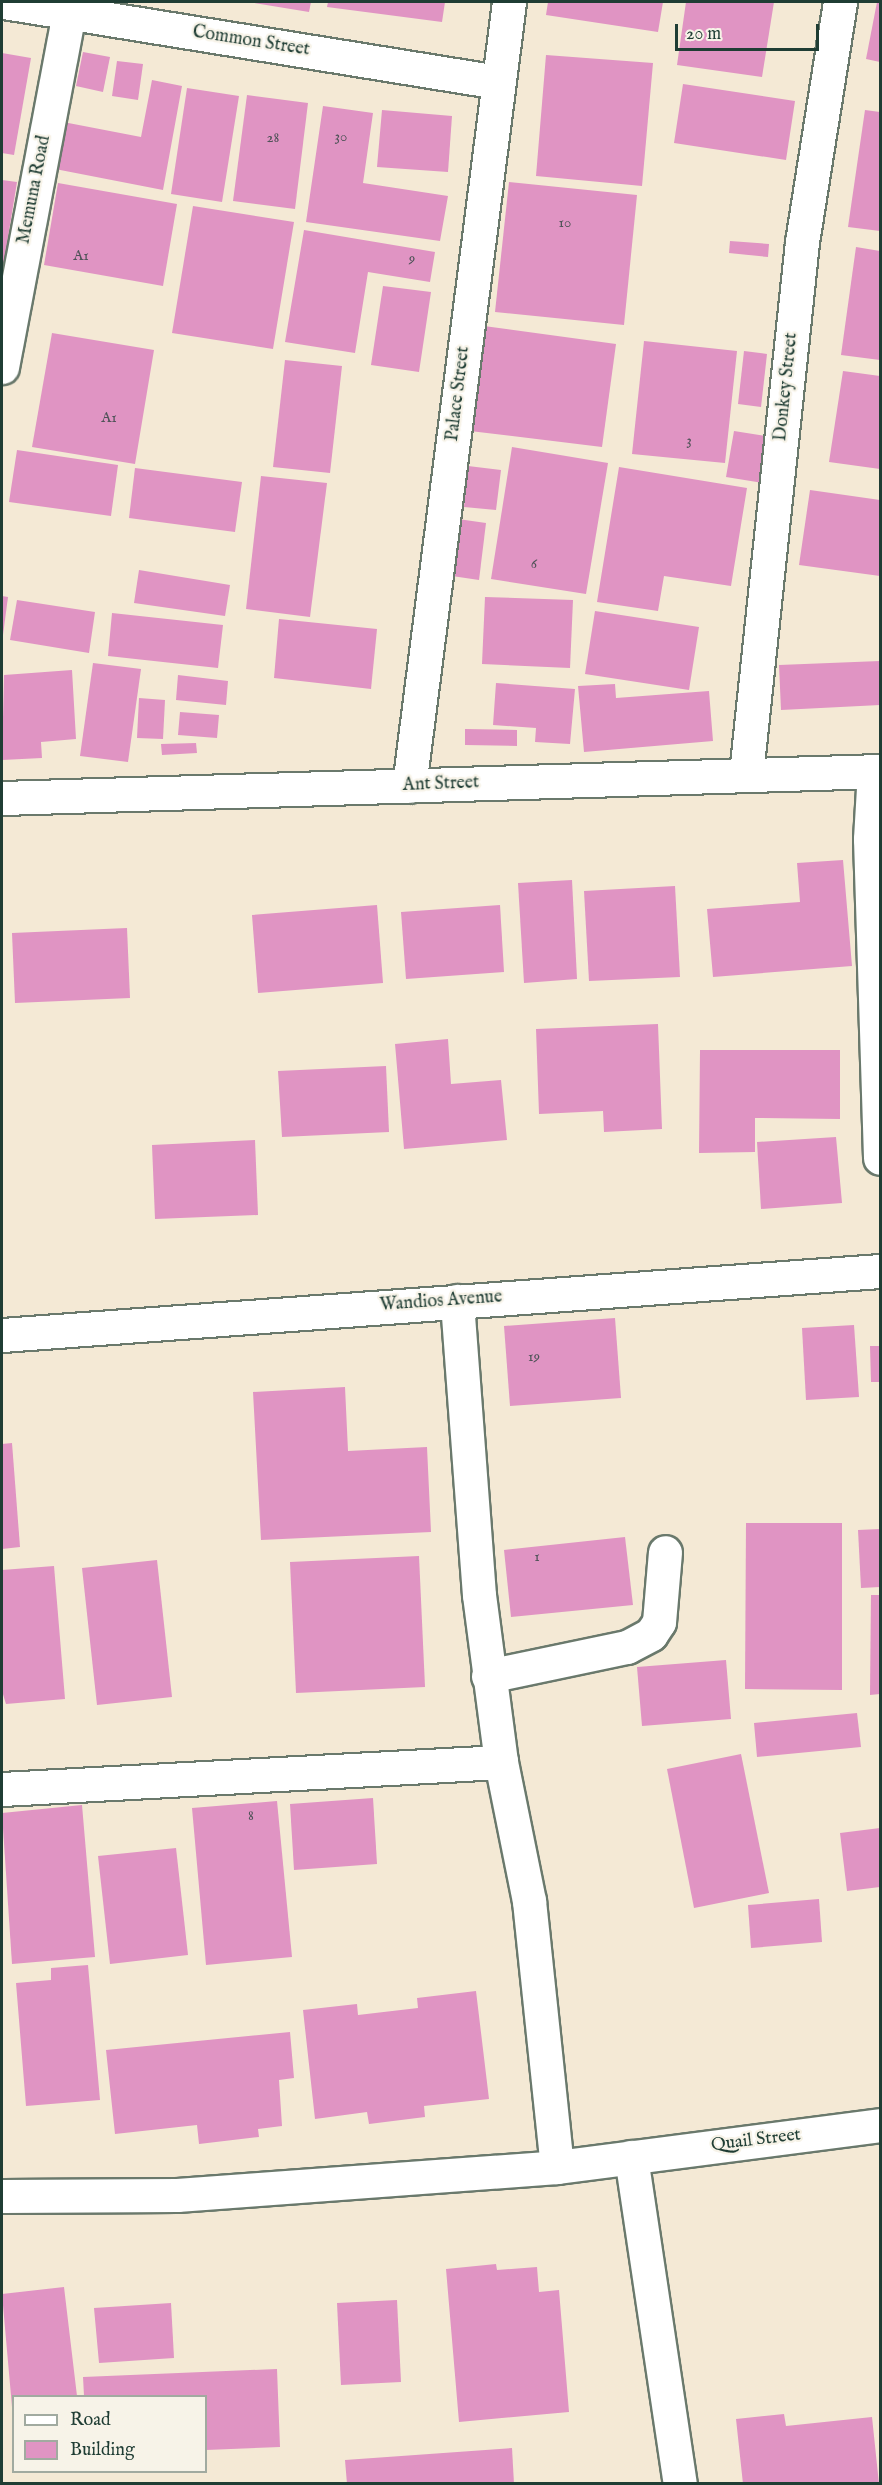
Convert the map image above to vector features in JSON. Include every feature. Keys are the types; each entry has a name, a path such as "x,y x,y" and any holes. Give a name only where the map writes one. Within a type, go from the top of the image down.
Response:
{"street":[{"name":"Common Street","path":"4,2 498,82"},
{"name":"Palace Street","path":"409,786 509,2"},
{"name":"Donkey Street","path":"746,774 802,242 840,2"},
{"name":"Memuna Road","path":"2,367 69,12"},
{"name":"Ant Street","path":"2,798 877,771"},
{"path":"877,771 870,839 880,1158"},
{"name":"Wandios Avenue","path":"2,1335 880,1271"},
{"path":"457,1301 488,1676 501,1762 528,1901 557,2167"},
{"path":"488,1676 627,1647 651,1634 659,1622 665,1552"},
{"path":"2,1789 501,1762"},
{"name":"Quail Street","path":"2,2196 177,2195 557,2167 880,2125"},
{"path":"631,2157 680,2484"}],"building":[{"path":"248,2 311,2 309,12"},
{"path":"328,2 445,2 442,22 327,7"},
{"path":"548,2 663,2 658,32 546,15"},
{"path":"686,2 774,2 762,77 677,65"},
{"path":"877,2 880,2 880,62 866,59"},
{"path":"83,52 110,57 103,92 76,86"},
{"path":"2,53 31,58 14,155 2,153"},
{"path":"546,55 653,63 642,186 536,176"},
{"path":"117,61 143,64 138,100 112,96"},
{"path":"152,80 182,86 163,190 50,168 58,121 141,137"},
{"path":"683,84 795,101 786,160 674,143"},
{"path":"187,88 239,96 222,202 171,194"},
{"path":"247,95 308,103 295,209 233,201"},
{"path":"323,106 373,113 363,183 448,196 440,241 306,222"},
{"path":"382,110 452,116 448,172 377,167"},
{"path":"865,110 880,112 880,231 848,227"},
{"path":"2,180 17,182 3,268 2,268"},
{"path":"509,182 637,195 624,325 495,312"},
{"path":"58,183 177,204 163,286 44,265"},
{"path":"193,206 294,222 273,349 172,333"},
{"path":"304,230 435,252 430,282 368,272 355,353 285,342"},
{"path":"730,241 769,244 768,257 729,253"},
{"path":"856,247 880,251 880,360 841,355"},
{"path":"383,286 431,292 419,372 371,365"},
{"path":"484,326 616,344 602,447 470,431"},
{"path":"52,333 154,350 135,464 32,447"},
{"path":"644,341 737,351 725,463 632,454"},
{"path":"744,351 767,354 761,407 738,404"},
{"path":"285,360 342,366 330,473 273,467"},
{"path":"843,371 880,376 880,469 829,462"},
{"path":"734,431 771,437 763,483 726,477"},
{"path":"512,447 608,463 586,594 491,579"},
{"path":"17,450 118,465 111,516 9,502"},
{"path":"468,466 501,470 496,510 464,507"},
{"path":"619,467 747,488 731,586 664,576 658,611 597,602"},
{"path":"135,468 242,482 235,532 129,518"},
{"path":"261,476 327,483 310,617 246,609"},
{"path":"810,490 880,500 880,576 799,565"},
{"path":"458,519 486,523 479,580 452,576"},
{"path":"139,570 230,585 225,616 134,603"},
{"path":"2,596 8,597 3,635 2,635"},
{"path":"485,597 573,600 570,668 482,664"},
{"path":"17,600 95,612 89,653 10,640"},
{"path":"595,611 699,627 689,690 585,674"},
{"path":"112,613 223,625 218,668 108,656"},
{"path":"279,619 377,629 371,689 274,678"},
{"path":"880,661 880,705 781,710 779,665"},
{"path":"93,663 141,669 128,762 80,756"},
{"path":"72,670 76,739 41,742 42,758 2,760 4,675"},
{"path":"178,675 228,681 226,705 176,700"},
{"path":"496,683 575,689 570,744 535,742 536,728 493,725"},
{"path":"615,684 616,698 709,691 713,741 584,752 578,686"},
{"path":"139,698 165,700 163,739 137,738"},
{"path":"180,712 219,715 217,738 178,735"},
{"path":"465,729 517,730 517,746 465,745"},
{"path":"196,743 197,753 162,755 161,744"},
{"path":"843,860 852,966 713,977 707,909 800,902 797,863"},
{"path":"572,880 577,979 524,983 518,883"},
{"path":"675,886 680,977 589,981 584,891"},
{"path":"377,905 383,983 258,993 252,915"},
{"path":"500,905 504,972 406,979 401,912"},
{"path":"127,928 130,998 15,1003 12,933"},
{"path":"658,1024 662,1129 604,1132 603,1111 539,1114 536,1029"},
{"path":"448,1039 451,1084 501,1080 507,1140 404,1149 395,1044"},
{"path":"700,1050 840,1050 840,1119 755,1118 755,1152 699,1153"},
{"path":"386,1066 389,1132 282,1137 278,1071"},
{"path":"836,1137 842,1203 761,1209 757,1142"},
{"path":"255,1140 258,1215 155,1219 152,1145"},
{"path":"615,1318 621,1398 510,1406 504,1326"},
{"path":"854,1325 859,1397 806,1400 802,1328"},
{"path":"870,1346 880,1346 880,1382 871,1382"},
{"path":"345,1387 348,1451 427,1447 431,1532 261,1540 253,1392"},
{"path":"12,1443 20,1547 2,1549 2,1444"},
{"path":"746,1523 842,1523 842,1690 745,1689"},
{"path":"880,1529 880,1587 861,1588 858,1530"},
{"path":"625,1537 633,1605 511,1617 504,1550"},
{"path":"419,1556 425,1687 296,1693 290,1562"},
{"path":"157,1560 172,1697 97,1705 82,1568"},
{"path":"54,1566 65,1699 6,1704 2,1691 2,1570"},
{"path":"871,1595 880,1595 880,1694 870,1695"},
{"path":"726,1660 731,1719 642,1726 637,1667"},
{"path":"857,1713 861,1747 757,1757 754,1723"},
{"path":"741,1754 769,1893 694,1908 667,1769"},
{"path":"373,1798 377,1864 294,1870 290,1804"},
{"path":"277,1801 292,1957 206,1965 192,1808"},
{"path":"82,1805 95,1957 12,1964 2,1813"},
{"path":"880,1828 880,1887 847,1891 840,1833"},
{"path":"176,1848 188,1955 110,1964 98,1856"},
{"path":"819,1899 822,1942 751,1948 748,1905"},
{"path":"88,1965 100,2100 26,2106 16,1983 51,1980 51,1968"},
{"path":"476,1991 489,2099 424,2106 425,2117 369,2124 367,2112 315,2119 303,2010 357,2004 358,2015 418,2008 417,1998"},
{"path":"290,2032 294,2078 279,2080 282,2126 258,2129 259,2137 199,2144 197,2125 115,2134 106,2050"},
{"path":"496,2264 497,2270 537,2267 539,2292 559,2290 569,2412 459,2422 446,2269"},
{"path":"64,2287 77,2395 12,2395 12,2407 2,2294"},
{"path":"397,2300 401,2382 341,2385 337,2303"},
{"path":"171,2303 174,2358 99,2363 94,2308"},
{"path":"277,2369 280,2447 207,2450 207,2395 84,2395 83,2377"},
{"path":"784,2414 786,2426 872,2417 879,2484 743,2484 736,2419"},
{"path":"512,2448 514,2484 347,2484 345,2460"}]}
